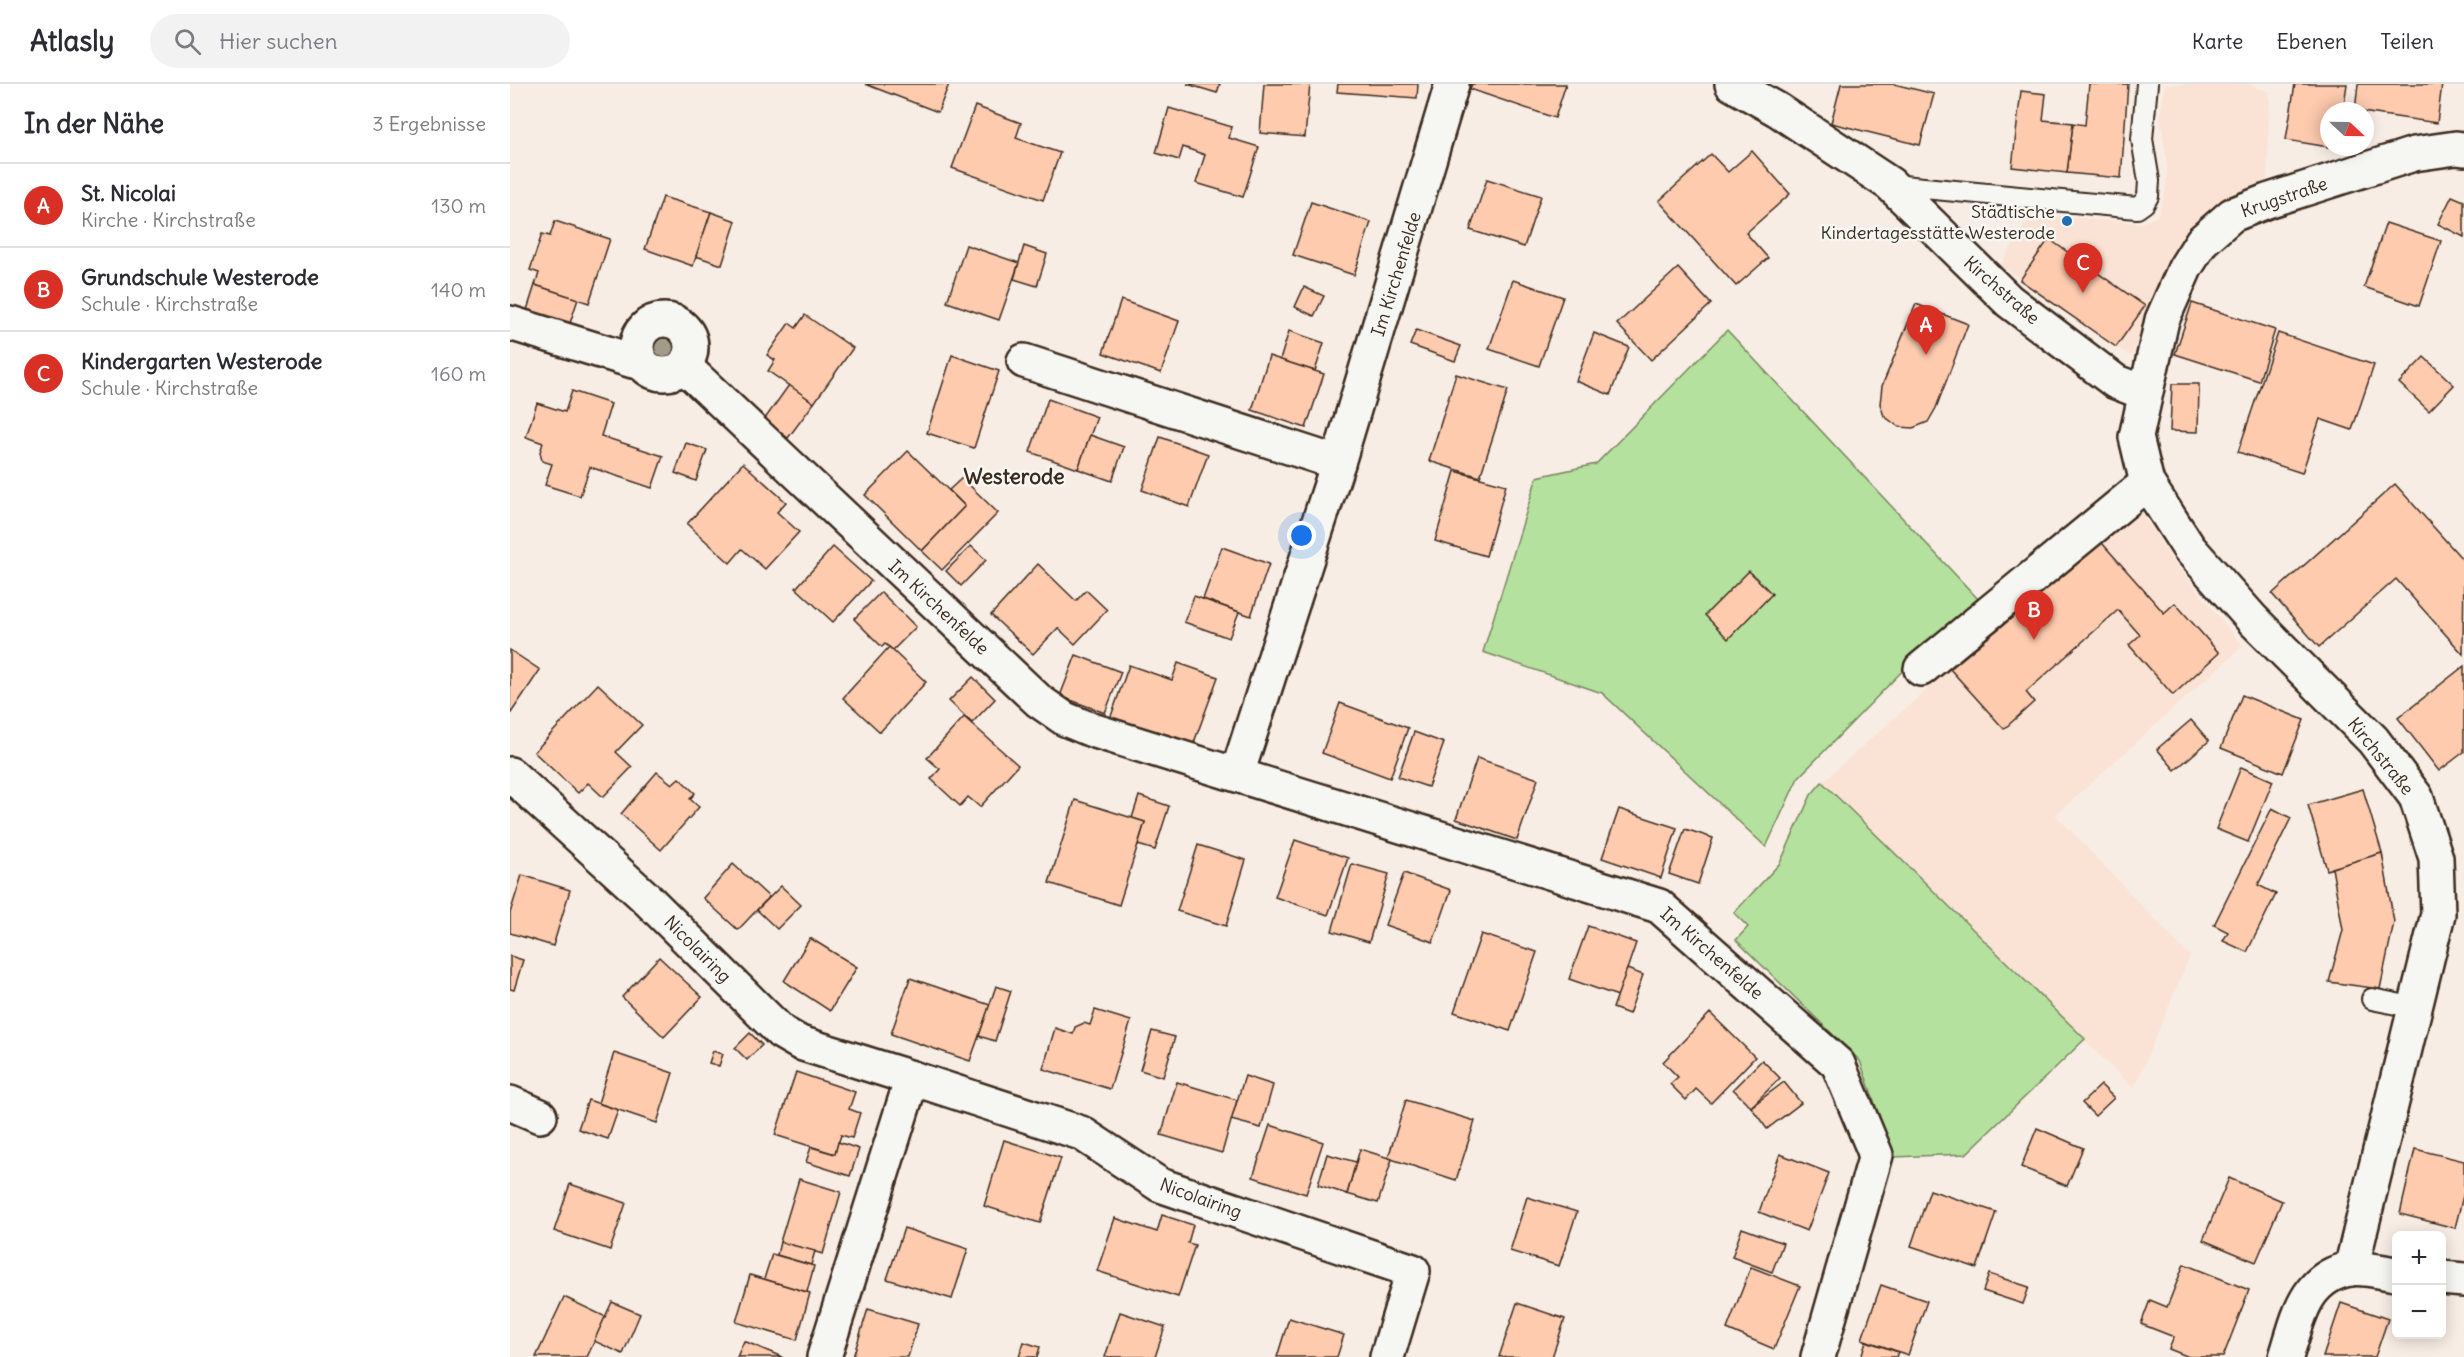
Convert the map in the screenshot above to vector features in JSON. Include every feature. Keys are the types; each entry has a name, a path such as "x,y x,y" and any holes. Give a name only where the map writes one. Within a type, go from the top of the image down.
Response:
{"street":[{"name":"Im Kirchenfelde","path":"1237,774 1338,463 1452,84"},
{"name":"Kirchstraße","path":"1732,84 1778,110 1890,184 2009,301 2116,382 2145,393 2136,437 2146,483 2189,548 2253,620 2373,740 2416,797 2436,858 2438,914 2350,1269"},
{"name":"Krugstraße","path":"2145,393 2162,320 2180,278 2202,241 2232,215 2267,201 2414,154 2464,149"},
{"path":"655,321 673,321 681,326 691,341 689,359 684,366 668,375 651,372 639,359 636,350 637,341 647,326 655,321"},
{"path":"510,323 633,361 639,359"},
{"path":"1024,361 1338,463"},
{"name":"Im Kirchenfelde","path":"684,366 1039,701 1065,719 1092,730 1659,906 1838,1064 1876,1155 1818,1357"},
{"path":"1921,669 2146,483"},
{"name":"Nicolairing","path":"510,774 644,896 781,1032 800,1043 1081,1133 1160,1185 1413,1271 1387,1357"},
{"path":"824,1357 912,1078"},
{"path":"510,1103 540,1116"},
{"path":"2286,1357 2303,1302 2322,1280 2350,1269 2392,1273"},
{"path":"2446,1278 2464,1280"}],"lane":[{"path":"1890,184 2137,208 2148,196 2142,139 2143,113 2148,84"},
{"path":"2372,999 2416,1008"}],"shaded area":[{"name":"Städtische Kindertagesstätte Westerode","path":"2165,84 2249,84 2270,92 2267,189 2186,239 2158,288 2131,357 2000,265 2032,214 2140,223 2157,217 2166,190 2167,167 2160,115"},
{"path":"2140,510 2175,563 2243,646 2056,815 2190,956 2134,1089 1822,782 1950,669"}],"green space":[{"path":"1727,330 1978,599 1912,661 1798,778 1766,847 1602,693 1483,652 1537,477 1596,464"},
{"path":"1822,782 2085,1039 1966,1154 1894,1157 1860,1061 1736,940 1748,927 1734,913 1780,863 1811,795"}],"building":[{"path":"865,84 949,84 938,112"},
{"path":"1187,84 1220,84 1217,93"},
{"path":"1264,84 1310,84 1305,137 1260,133"},
{"path":"1338,84 1418,84 1417,98 1337,92"},
{"path":"1472,84 1566,84 1555,118 1470,89"},
{"path":"1841,84 1894,84 1934,94 1920,145 1831,123"},
{"path":"2089,84 2128,84 2121,178 2067,173 2073,123 2085,125"},
{"path":"2295,84 2347,84 2344,102 2320,102 2320,146 2286,140"},
{"path":"2358,84 2442,84 2437,123 2374,114 2374,102 2356,102"},
{"path":"2021,91 2046,94 2043,120 2073,123 2067,173 2012,167"},
{"path":"975,106 1021,123 1016,138 1060,153 1043,200 952,168"},
{"path":"1169,108 1232,127 1229,138 1259,147 1243,197 1196,183 1205,155 1183,147 1179,160 1156,153"},
{"path":"1752,151 1790,194 1746,233 1768,258 1736,286 1659,201 1711,154 1728,172"},
{"path":"1487,179 1541,196 1524,247 1470,230"},
{"path":"2452,196 2464,201 2464,237 2438,224"},
{"path":"663,197 711,212 693,266 645,249"},
{"path":"1311,202 1371,222 1354,275 1293,255"},
{"path":"711,212 736,221 722,265 696,256"},
{"path":"555,221 610,239 589,303 535,285 539,273 530,270 542,234 550,236"},
{"path":"2386,223 2441,241 2419,306 2364,287"},
{"path":"2049,239 2145,306 2116,347 2020,280"},
{"path":"966,245 1019,263 999,320 947,302"},
{"path":"1024,246 1047,254 1037,286 1014,279"},
{"path":"1678,268 1711,304 1651,360 1617,324"},
{"path":"1513,280 1563,297 1539,366 1489,349"},
{"path":"535,285 578,299 570,323 527,310"},
{"path":"1304,287 1324,296 1314,316 1295,307"},
{"path":"1121,300 1179,321 1161,373 1103,353"},
{"path":"2192,303 2275,330 2259,381 2175,354"},
{"path":"1916,304 1968,324 1936,408 1928,422 1913,428 1899,427 1884,416 1880,404 1882,386"},
{"path":"805,315 853,348 814,403 768,371 775,360 767,355 789,323 796,328"},
{"path":"1416,330 1461,346 1455,361 1410,345"},
{"path":"1289,331 1324,343 1315,371 1280,360"},
{"path":"1594,333 1629,347 1610,395 1576,381"},
{"path":"2278,333 2374,365 2352,430 2320,419 2302,473 2238,452"},
{"path":"952,355 999,371 974,448 927,433"},
{"path":"1269,356 1324,374 1306,428 1252,410"},
{"path":"2424,357 2454,385 2429,411 2399,383"},
{"path":"1456,374 1508,390 1480,477 1429,461"},
{"path":"2172,384 2199,384 2198,432 2170,431"},
{"path":"789,385 814,403 788,438 764,420"},
{"path":"572,391 611,404 601,436 663,456 652,488 590,467 580,496 545,485 552,464 542,461 540,452 543,443 526,437 537,403 565,412"},
{"path":"1048,399 1097,417 1078,469 1030,452"},
{"path":"1090,435 1124,447 1112,481 1078,469"},
{"path":"1160,437 1208,454 1189,507 1142,490"},
{"path":"686,443 707,450 696,481 675,473"},
{"path":"908,451 965,506 922,551 865,495"},
{"path":"743,463 786,502 777,512 799,532 765,569 742,549 730,563 687,524"},
{"path":"1455,471 1506,485 1486,556 1435,541"},
{"path":"962,478 998,513 942,570 922,551 965,506 949,490"},
{"path":"2395,484 2464,561 2463,654 2396,579 2319,647 2272,594"},
{"path":"2102,543 2164,613 2175,603 2219,653 2173,695 2129,645 2140,635 2118,610 2026,692 2034,702 2004,729 1950,669"},
{"path":"971,546 986,560 961,586 946,571"},
{"path":"833,547 871,581 833,622 796,588"},
{"path":"1222,547 1269,564 1251,616 1203,599"},
{"path":"1038,564 1076,601 1086,590 1107,610 1075,644 1058,628 1033,654 991,615"},
{"path":"1749,571 1772,594 1728,639 1705,615"},
{"path":"881,592 916,627 893,650 885,644 882,647 854,619"},
{"path":"1194,596 1239,612 1229,638 1184,622"},
{"path":"889,647 926,682 880,732 843,698"},
{"path":"510,650 540,670 511,713 510,713"},
{"path":"1076,655 1121,672 1105,713 1060,696"},
{"path":"1178,663 1218,677 1192,748 1110,719 1129,665 1172,680"},
{"path":"2464,666 2464,752 2439,771 2398,718"},
{"path":"973,677 995,699 972,723 949,701"},
{"path":"598,684 642,725 616,752 632,767 603,797 588,783 578,793 534,752"},
{"path":"2242,695 2304,720 2283,773 2221,748"},
{"path":"1340,703 1408,728 1390,778 1322,753"},
{"path":"964,717 1018,765 980,807 968,797 960,806 931,779 940,769 927,758"},
{"path":"2191,720 2209,741 2175,770 2157,749"},
{"path":"1414,732 1444,743 1428,787 1398,777"},
{"path":"1477,758 1538,779 1517,840 1456,819"},
{"path":"2241,767 2273,781 2248,842 2216,829"},
{"path":"657,772 672,784 679,778 695,793 690,799 699,807 661,850 621,814"},
{"path":"2363,789 2382,853 2327,870 2308,805"},
{"path":"1139,796 1169,806 1155,850 1138,845 1145,822 1132,818"},
{"path":"1075,800 1145,822 1119,905 1049,883"},
{"path":"2272,808 2291,818 2258,885 2276,894 2247,952 2223,941 2228,932 2214,925"},
{"path":"1619,809 1677,828 1661,878 1602,858"},
{"path":"1685,829 1713,838 1698,884 1669,874"},
{"path":"1295,840 1348,858 1328,915 1275,897"},
{"path":"1198,845 1246,860 1226,926 1177,911"},
{"path":"2382,853 2394,922 2380,989 2329,982 2343,930 2332,868"},
{"path":"733,864 769,897 738,930 703,898"},
{"path":"1352,864 1389,874 1369,942 1332,931"},
{"path":"1404,873 1451,890 1433,942 1385,925"},
{"path":"522,875 570,890 553,946 510,933 510,913"},
{"path":"781,886 801,905 777,929 757,910"},
{"path":"1588,926 1636,943 1618,996 1569,979"},
{"path":"1481,934 1537,952 1510,1031 1454,1012"},
{"path":"810,938 857,967 830,1011 784,981"},
{"path":"510,956 523,960 514,990 510,989"},
{"path":"659,957 702,997 664,1037 622,997"},
{"path":"1627,969 1643,975 1629,1014 1613,1008"},
{"path":"910,978 990,1005 970,1061 891,1034"},
{"path":"996,986 1011,991 995,1041 979,1036"},
{"path":"1095,1010 1131,1021 1110,1089 1043,1069 1055,1028 1073,1034 1075,1027 1084,1023 1090,1025"},
{"path":"1710,1013 1755,1057 1711,1103 1696,1089 1686,1100 1670,1084 1678,1077 1663,1062"},
{"path":"1152,1031 1175,1037 1163,1077 1140,1070"},
{"path":"750,1033 762,1045 747,1060 735,1048"},
{"path":"713,1051 723,1054 719,1066 709,1063"},
{"path":"614,1053 673,1073 657,1123 598,1103"},
{"path":"1762,1060 1780,1078 1751,1107 1733,1089"},
{"path":"796,1072 855,1092 849,1109 860,1113 852,1138 841,1135 835,1154 775,1135"},
{"path":"1245,1076 1273,1085 1261,1128 1231,1120"},
{"path":"1177,1082 1237,1100 1222,1153 1161,1135"},
{"path":"1784,1082 1801,1103 1767,1129 1751,1107"},
{"path":"2101,1085 2114,1098 2095,1116 2082,1103"},
{"path":"588,1100 618,1110 608,1139 578,1129"},
{"path":"1406,1100 1475,1121 1456,1180 1388,1158"},
{"path":"1270,1125 1323,1142 1306,1194 1253,1177"},
{"path":"2037,1128 2083,1148 2067,1186 2021,1167"},
{"path":"1004,1140 1061,1158 1040,1223 984,1206"},
{"path":"838,1142 859,1149 850,1176 806,1162 811,1147 835,1154"},
{"path":"1360,1149 1392,1159 1378,1203 1347,1194"},
{"path":"2415,1149 2464,1161 2464,1192 2455,1228 2400,1214"},
{"path":"1327,1154 1356,1162 1347,1194 1318,1185"},
{"path":"1780,1154 1829,1173 1807,1231 1759,1212"},
{"path":"2229,1178 2282,1201 2256,1262 2203,1240"},
{"path":"799,1179 841,1192 823,1254 780,1242"},
{"path":"570,1184 626,1203 610,1250 554,1231"},
{"path":"1930,1190 1996,1212 1977,1268 1911,1246"},
{"path":"1527,1197 1577,1212 1559,1266 1510,1251"},
{"path":"1162,1215 1193,1225 1188,1243 1195,1245 1178,1297 1097,1271 1115,1218 1157,1232"},
{"path":"904,1228 968,1249 952,1299 887,1279"},
{"path":"1742,1228 1783,1243 1772,1272 1732,1257"},
{"path":"780,1242 815,1251 811,1265 777,1255"},
{"path":"772,1254 814,1266 807,1292 764,1279"},
{"path":"2184,1264 2249,1290 2223,1357 2189,1357 2169,1349 2174,1337 2141,1324 2150,1300 2167,1307"},
{"path":"1751,1267 1800,1286 1774,1349 1727,1329"},
{"path":"1989,1274 2029,1287 2023,1304 1983,1291"},
{"path":"750,1275 810,1293 797,1340 736,1322"},
{"path":"1881,1285 1927,1301 1908,1355 1862,1339"},
{"path":"564,1297 606,1317 587,1357 536,1357"},
{"path":"612,1302 640,1314 623,1354 594,1341"},
{"path":"1517,1303 1565,1319 1552,1357 1499,1357"},
{"path":"2341,1303 2388,1319 2375,1357 2323,1357"},
{"path":"868,1309 918,1324 908,1357 853,1357"},
{"path":"1120,1312 1165,1327 1155,1357 1105,1357"},
{"path":"1289,1318 1344,1335 1337,1357 1277,1357"},
{"path":"744,1341 782,1357 737,1357"},
{"path":"1866,1341 1898,1352 1896,1357 1861,1357"},
{"path":"1024,1342 1040,1347 1037,1357 1019,1357"}],"place":[{"name":"Städtische Kindertagesstätte Westerode","path":"2067,221"},
{"name":"Kindergarten Westerode","path":"2083,293"},
{"name":"St. Nicolai","path":"1926,355"},
{"name":"Grundschule Westerode","path":"2034,640"}],"district":[{"name":"Westerode","path":"1014,476"}]}
